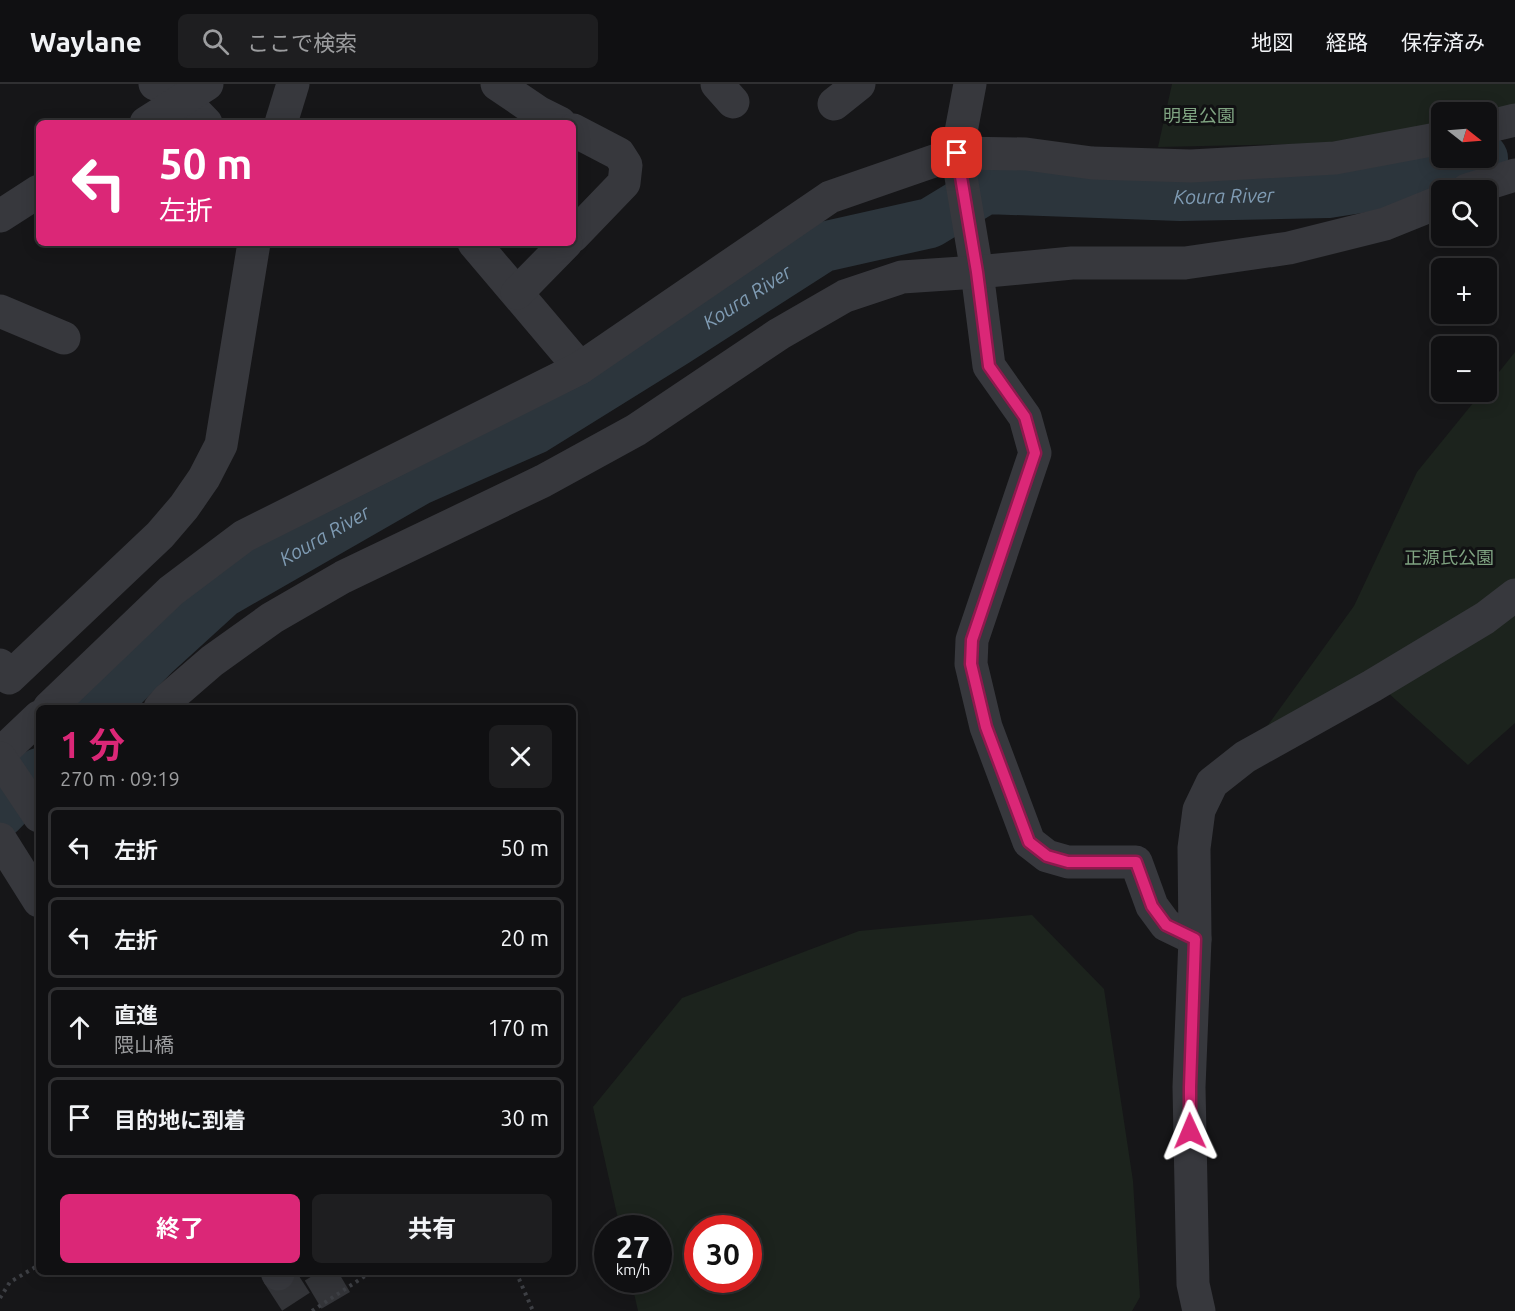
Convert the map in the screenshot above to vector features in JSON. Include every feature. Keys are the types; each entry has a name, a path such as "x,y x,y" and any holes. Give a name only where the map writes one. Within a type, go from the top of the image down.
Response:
{"street":[{"path":"282,120 293,84"},
{"path":"497,84 554,120"},
{"path":"970,84 957,153 977,272 989,366 1025,417 1035,453 972,640 971,664 986,727 1029,842 1047,856 1068,862 1136,862 1152,906 1166,925 1195,939"},
{"path":"149,120 181,89 204,120"},
{"path":"1497,124 1515,120"},
{"path":"576,132 619,154 626,165 624,183 576,233"},
{"path":"52,705 171,591 244,536 580,368 830,197 957,153 1026,154 1092,163 1191,166 1335,158 1431,140"},
{"path":"1497,181 1515,175"},
{"path":"0,216 36,193"},
{"path":"163,705 212,662 272,618 343,577 533,486 636,430 779,334 845,296 902,277 1072,263 1185,263 1277,250 1385,224 1431,205"},
{"path":"0,665 9,678 160,534 184,507 204,478 221,445 254,246"},
{"path":"477,246 580,368"},
{"path":"517,293 563,246"},
{"path":"0,311 64,338"},
{"path":"1198,1311 1193,1284 1190,1087 1195,939 1194,848 1199,810 1212,783 1245,757 1485,618 1515,595"},
{"path":"36,720 0,756 36,811"},
{"path":"0,839 9,877 36,899"}],"path":[{"path":"0,1298 10,1281 36,1267"},
{"path":"312,1311 366,1275"},
{"path":"517,1275 533,1311"}],"green space":[{"name":"明星公園","path":"1172,84 1515,84 1515,106 1497,110 1497,102 1431,102 1431,125 1338,143 1158,147"},
{"name":"正源氏公園","path":"1515,352 1515,723 1468,765 1376,682 1245,757 1354,606 1417,472 1474,402 1497,402 1497,374"},
{"path":"1032,915 1104,989 1133,1181 1140,1297 1132,1311 638,1311 634,1293 672,1293 672,1215 617,1215 593,1107 682,998 859,931"}],"waterway":[{"name":"Koura River","path":"105,705 155,654 222,593 419,480 535,429 823,247 930,223 986,189 1180,196 1328,193 1424,178 1454,168"},
{"name":"Koura River","path":"0,813 36,776"}],"tunnel":[{"path":"279,1275 302,1311"},
{"path":"321,1275 342,1311"}],"route":[{"path":"957,153 977,272 989,366 1025,417 1035,453 972,640 971,664 986,727 1029,842 1047,856 1068,862 1136,862 1152,906 1166,925 1195,939 1190,1131"}]}
